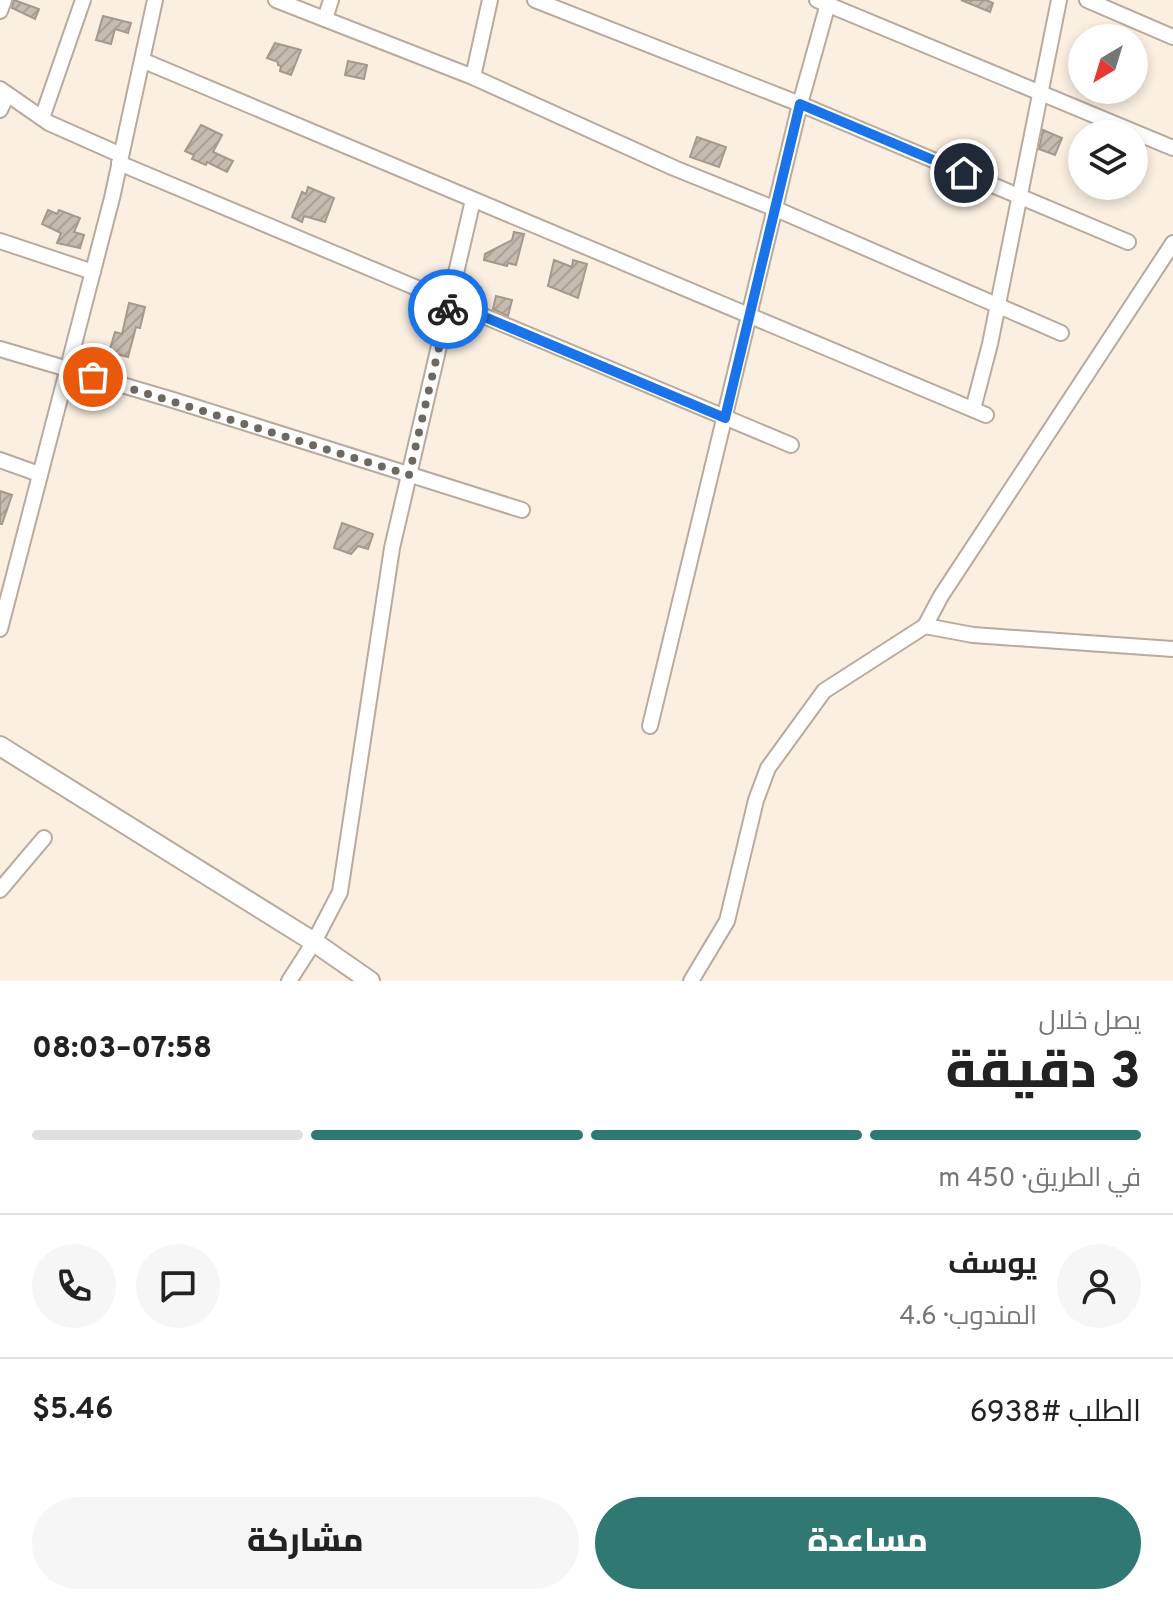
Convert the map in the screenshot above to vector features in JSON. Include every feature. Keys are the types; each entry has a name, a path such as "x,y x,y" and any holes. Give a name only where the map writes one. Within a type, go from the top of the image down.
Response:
{"street":[{"path":"0,11 4,0"},
{"path":"0,629 7,575 39,474 93,272 144,61 155,0"},
{"path":"276,0 473,77 674,168 1061,333"},
{"path":"325,19 331,0"},
{"path":"473,77 490,0"},
{"path":"535,0 800,104 1128,242"},
{"path":"144,61 980,412 997,305 1059,0"},
{"path":"1087,0 1173,37"},
{"path":"42,118 82,1"},
{"path":"650,726 825,1 1173,148"},
{"path":"0,110 3,92 42,118 120,159 449,302 791,445"},
{"path":"289,981 340,892 392,548 473,200"},
{"path":"0,241 93,272"},
{"path":"691,981 727,921 756,800 768,768 824,691 925,626 941,596 1173,243"},
{"path":"0,349 522,510"},
{"path":"0,460 39,474"},
{"path":"925,626 973,635 1173,649"},
{"path":"0,746 314,942 370,981"},
{"path":"0,890 44,838"}],"building":[{"path":"14,0 39,9 35,19 12,8"},
{"path":"961,0 986,0 993,3 990,12"},
{"path":"103,16 131,23 128,33 115,29 111,44 96,40"},
{"path":"275,43 301,50 291,75 280,71 278,62 267,58"},
{"path":"348,61 367,65 364,79 345,75"},
{"path":"201,125 222,135 213,152 233,161 227,172 207,162 206,165 192,159 194,155 185,151"},
{"path":"1043,130 1062,138 1055,155 1039,149"},
{"path":"697,137 726,147 719,167 690,157"},
{"path":"308,187 334,198 325,222 304,216 302,222 292,217 302,192 306,194"},
{"path":"48,210 57,214 59,210 80,218 74,232 84,235 80,248 57,243 61,233 42,224"},
{"path":"514,232 524,234 516,265 484,260 485,254 512,240"},
{"path":"554,260 572,267 573,260 587,264 578,298 548,286"},
{"path":"496,296 512,300 508,316 493,309"},
{"path":"129,303 145,307 128,357 109,352 115,332 122,334"},
{"path":"0,491 12,495 2,524 0,524"},
{"path":"342,523 373,534 368,549 358,546 351,554 334,548"}],"way so far":[{"path":"93,377 409,475 448,309"}],"route":[{"path":"448,309 449,302 725,418 800,104 964,173"}]}
